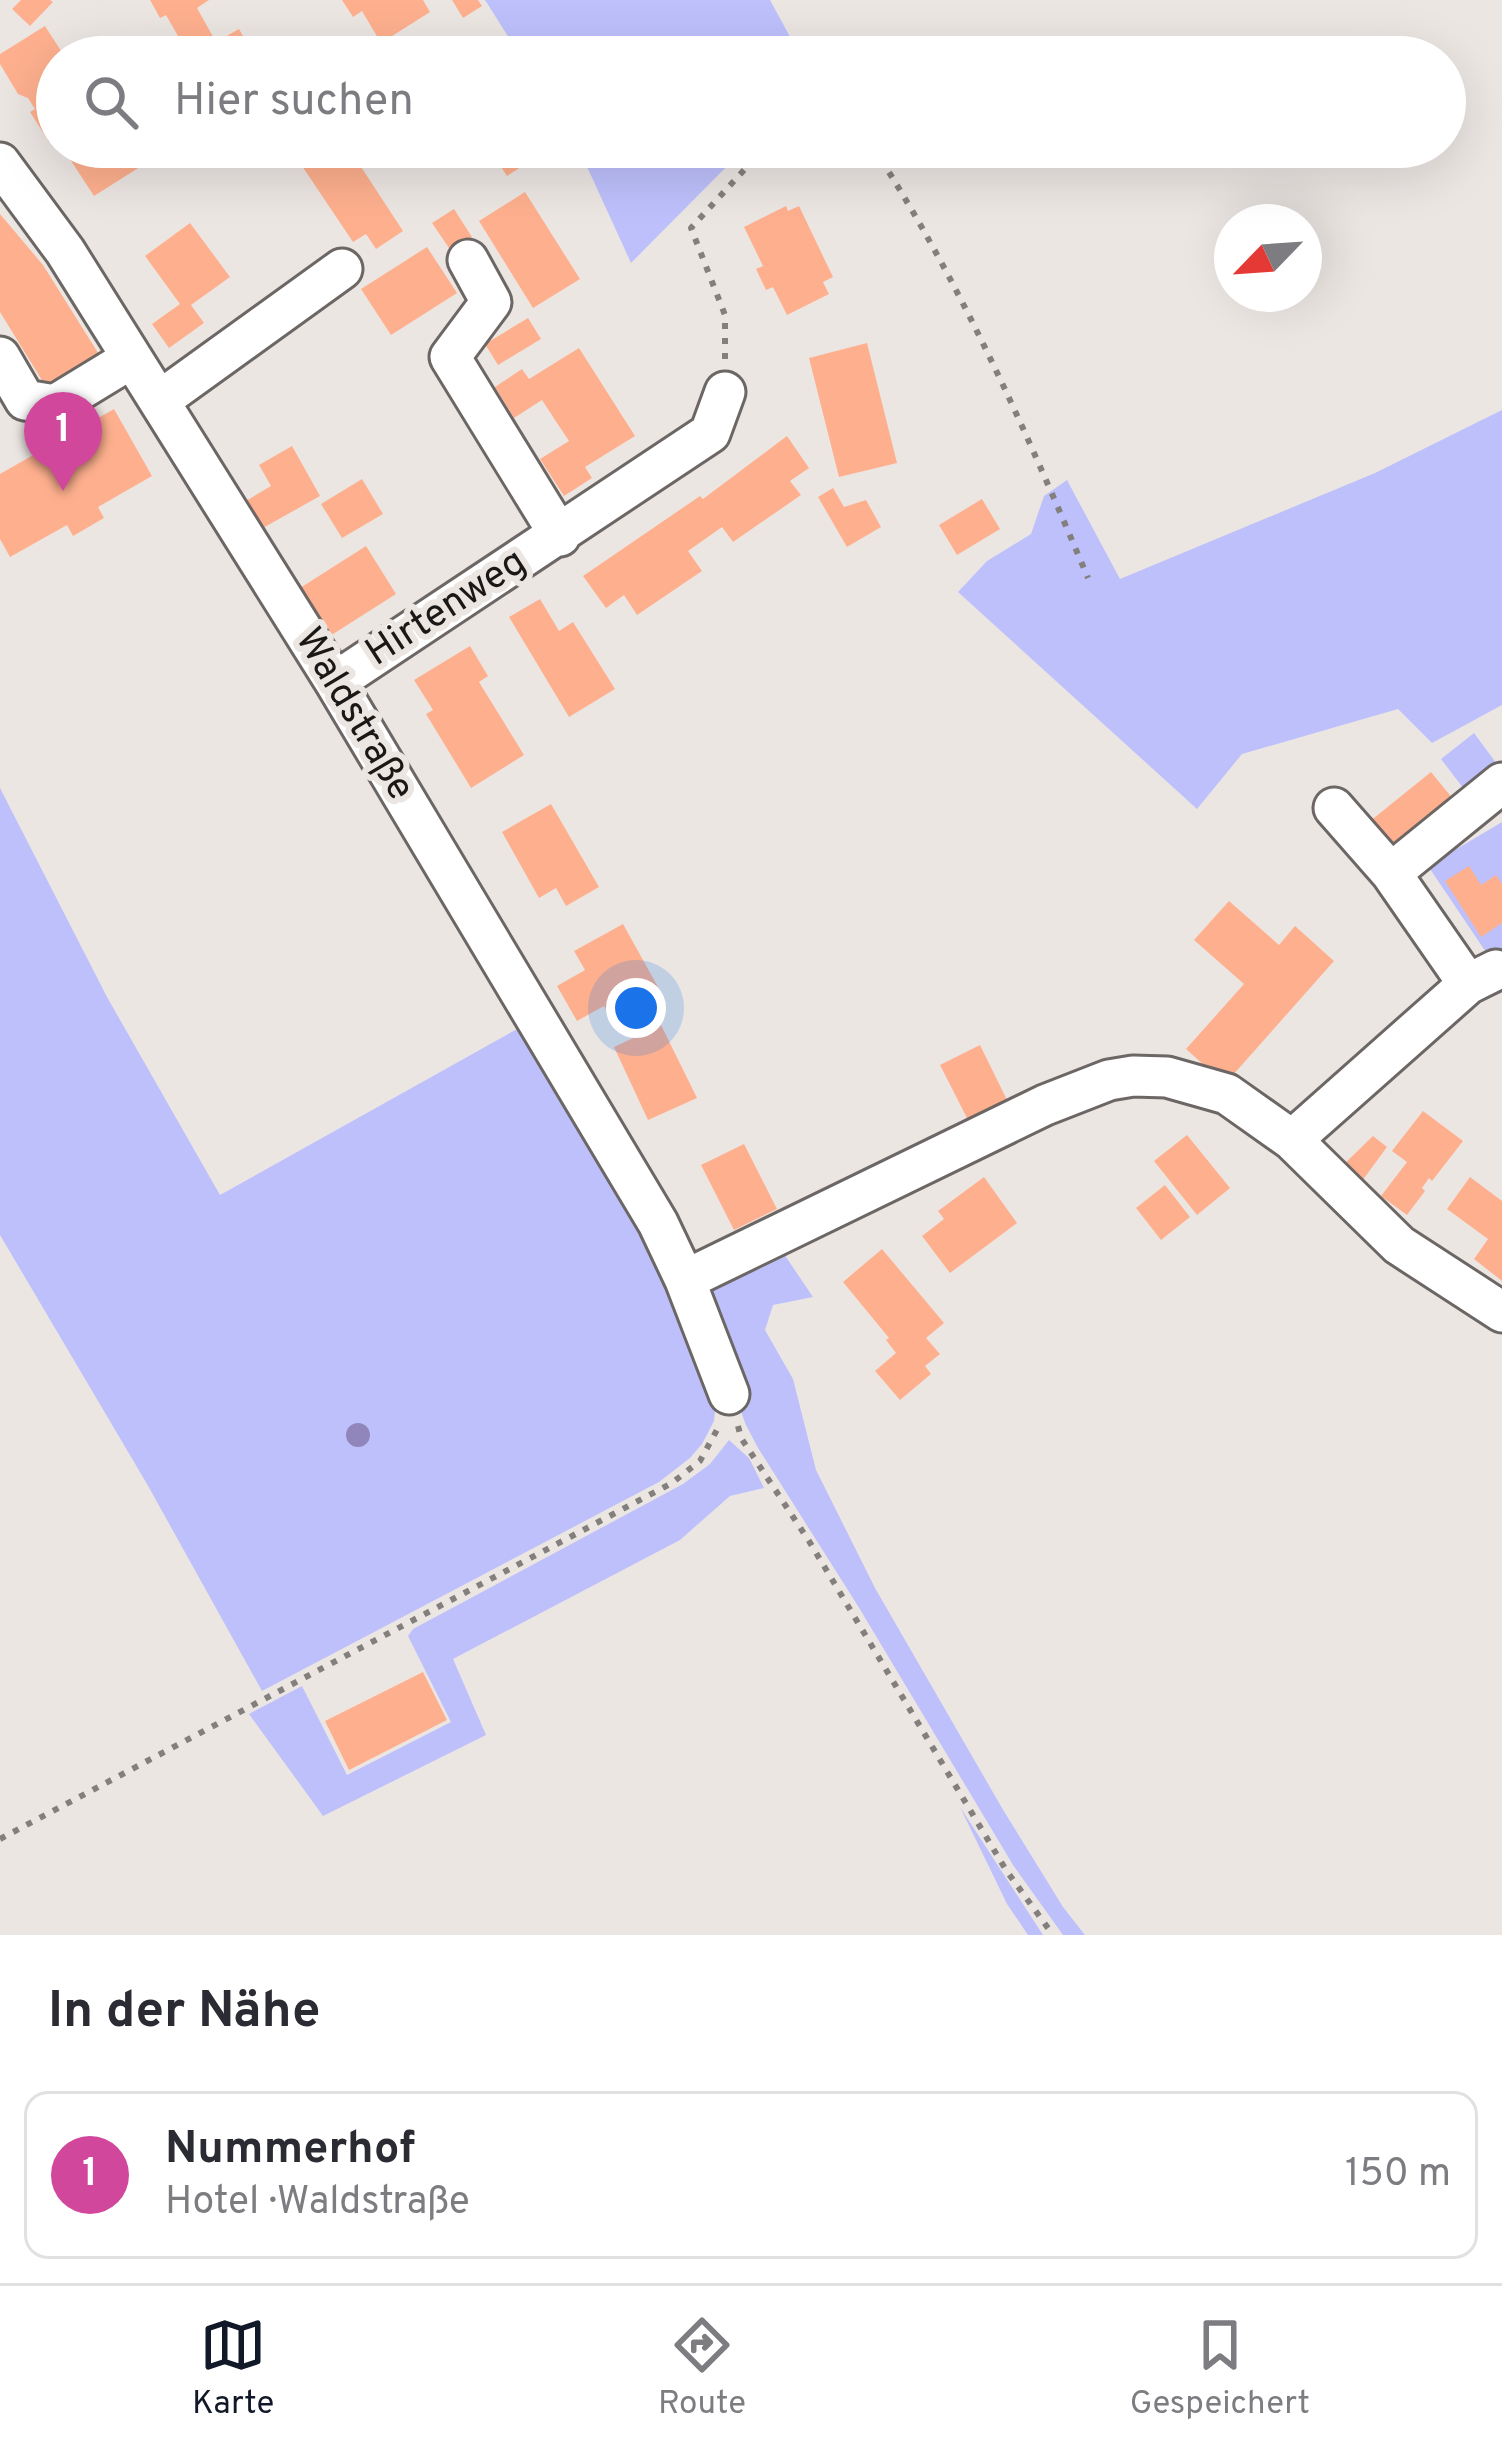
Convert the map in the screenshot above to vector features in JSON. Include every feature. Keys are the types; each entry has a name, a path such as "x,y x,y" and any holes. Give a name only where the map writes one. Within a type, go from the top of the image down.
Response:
{"street":[{"name":"Waldstraße","path":"0,163 65,251 334,682 658,1223 729,1394"},
{"name":"Hirtenweg","path":"468,260 491,302 450,356 560,536"},
{"path":"159,401 342,269"},
{"path":"0,358 25,400 55,405 132,358"},
{"name":"Hirtenweg","path":"334,682 710,433 724,392"},
{"path":"1391,874 1502,784"},
{"path":"1292,1140 1482,977 1334,808"},
{"path":"685,1280 1045,1106 1108,1080 1167,1077 1227,1094 1292,1140 1399,1245 1502,1312"}],"path":[{"path":"724,392 725,315 691,228 747,168"},
{"path":"885,168 971,324 1042,468 1088,578"},
{"path":"0,1839 672,1483 700,1462 717,1433 729,1394"},
{"path":"729,1394 741,1438 809,1540 1006,1870 1053,1935"}],"shaded area":[{"path":"485,0 770,0 790,36 508,36"},
{"path":"588,168 725,168 631,263"},
{"path":"1502,410 1502,705 1432,743 1398,709 1242,754 1197,809 958,592 987,561 1031,534 1044,496 1067,480 1120,579 1375,473"},
{"path":"1474,733 1500,768 1467,793 1441,759"},
{"path":"0,788 107,997 220,1195 526,1024 663,1258 716,1402 714,1421 690,1458 659,1482 262,1691 0,1235"},
{"path":"1502,822 1502,976 1428,866"},
{"path":"784,1254 813,1297 773,1305 765,1330 793,1379 816,1470 875,1588 1002,1808 1085,1935 1063,1935 1013,1865 745,1423 705,1289"},
{"path":"729,1440 749,1458 764,1488 730,1496 680,1540 453,1659 486,1735 323,1816 249,1714 302,1686 347,1775 451,1722 408,1636 413,1629 683,1484 710,1464"},
{"path":"960,1807 1043,1935 1028,1935 1007,1904"}],"building":[{"path":"21,0 53,2 30,26 12,9"},
{"path":"150,0 209,0 197,8 213,36 178,36 166,15 160,18"},
{"path":"342,0 423,0 430,12 392,36 377,36 362,11 353,17"},
{"path":"452,0 478,0 482,6 463,18"},
{"path":"45,26 51,36 36,36 36,121 30,112 35,109 28,98 18,94 0,64 0,54"},
{"path":"76,168 138,168 94,196"},
{"path":"303,168 362,168 403,231 376,249 366,234 353,242"},
{"path":"525,192 580,279 533,308 479,221"},
{"path":"786,206 788,211 799,206 833,277 823,282 829,294 787,315 773,287 766,290 756,269 763,266 744,227"},
{"path":"454,209 472,237 451,251 432,223"},
{"path":"0,214 43,265 100,356 48,390 0,312"},
{"path":"190,223 230,277 191,305 204,323 169,348 152,324 180,304 145,256"},
{"path":"427,247 457,293 391,335 361,289"},
{"path":"528,318 541,339 498,365 485,344"},
{"path":"867,343 897,463 839,477 809,358"},
{"path":"579,348 635,436 585,467 592,478 564,496 540,459 569,441 542,400 514,418 495,387 522,369 529,379"},
{"path":"114,409 152,476 98,507 104,518 73,536 67,525 10,557 0,539 0,474"},
{"path":"787,436 809,468 790,481 801,495 733,542 722,527 688,551 702,571 637,615 624,595 606,608 583,576 700,496 703,499"},
{"path":"292,446 320,496 254,533 239,505 271,486 259,465"},
{"path":"362,479 383,514 342,538 321,504"},
{"path":"833,488 844,507 866,500 881,527 847,547 818,497"},
{"path":"982,499 1000,529 957,555 939,525"},
{"path":"366,546 396,594 330,636 300,588"},
{"path":"540,599 559,631 573,622 615,689 569,717 509,617"},
{"path":"470,646 488,676 479,682 524,755 471,788 426,714 433,710 414,680"},
{"path":"1431,772 1458,805 1392,860 1364,826"},
{"path":"551,804 599,887 566,906 556,888 539,898 502,832"},
{"path":"1469,866 1481,885 1496,875 1502,884 1502,923 1481,937 1445,881"},
{"path":"1229,901 1279,945 1295,926 1334,961 1225,1084 1186,1049 1244,984 1194,940"},
{"path":"623,924 658,987 609,1015 604,1006 577,1021 557,986 585,970 574,951"},
{"path":"661,1025 697,1098 648,1120 614,1047"},
{"path":"980,1045 1007,1100 968,1120 940,1065"},
{"path":"1423,1111 1463,1141 1432,1181 1429,1178 1407,1215 1381,1196 1407,1162 1392,1151"},
{"path":"1187,1135 1230,1188 1197,1215 1154,1161"},
{"path":"1373,1136 1387,1147 1362,1181 1342,1166"},
{"path":"744,1144 777,1209 734,1230 701,1165"},
{"path":"984,1177 1017,1223 950,1273 922,1236 944,1219 938,1211"},
{"path":"1470,1177 1502,1201 1502,1281 1474,1259 1488,1239 1447,1209"},
{"path":"1165,1185 1190,1217 1161,1240 1136,1208"},
{"path":"882,1249 944,1323 926,1338 940,1354 925,1366 931,1374 900,1400 875,1371 896,1353 889,1338 843,1282"},
{"path":"423,1672 447,1720 349,1770 325,1721"}],"place":[{"name":"Nummerhof","path":"63,491"}]}
